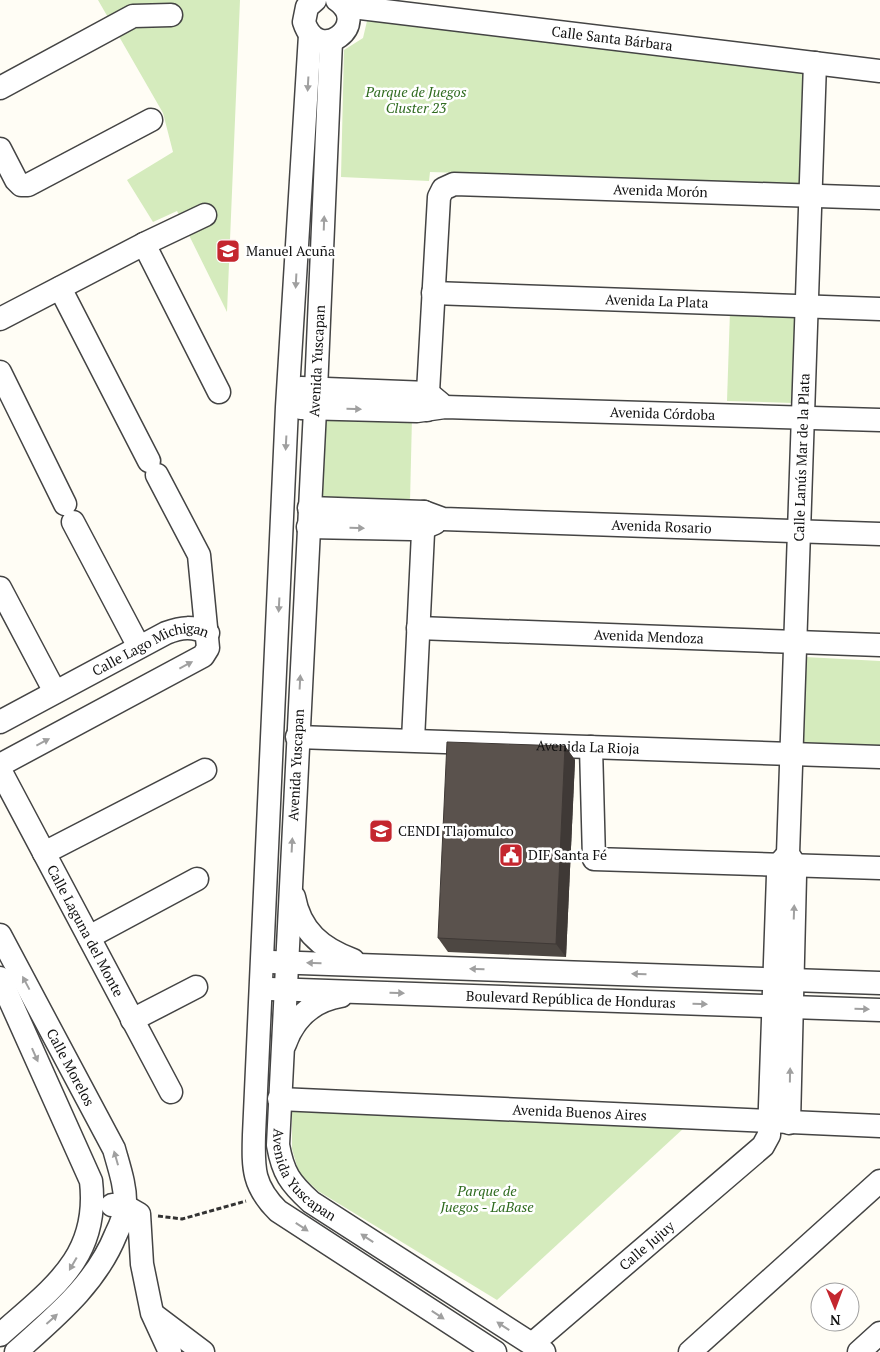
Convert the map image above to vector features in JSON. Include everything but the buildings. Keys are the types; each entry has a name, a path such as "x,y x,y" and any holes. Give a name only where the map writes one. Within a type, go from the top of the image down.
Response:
{"street":[{"path":"310,0 304,14 304,22 321,38 338,38 347,27 348,20 341,3"},
{"name":"Calle Santa Bárbara","path":"341,3 880,71"},
{"path":"0,88 133,16 171,15"},
{"name":"Avenida Yuscapan","path":"321,38 289,397 253,1159 255,1178 264,1197 278,1211 495,1352"},
{"name":"Avenida Yuscapan","path":"321,38 316,399 308,517 278,1146 282,1168 294,1187 311,1202 538,1348"},
{"name":"Calle Lanús Mar de la Plata","path":"763,1146 780,1123 782,1006 812,196 815,63"},
{"path":"0,149 16,180 21,185 28,185 150,120"},
{"name":"Avenida Morón","path":"434,293 439,197 442,189 454,184 880,198"},
{"path":"0,319 144,244 205,215"},
{"path":"144,244 219,392"},
{"path":"60,288 199,555 208,633"},
{"path":"434,293 434,403"},
{"name":"Avenida La Plata","path":"434,293 880,309"},
{"path":"0,372 69,513 139,647"},
{"name":"Avenida Córdoba","path":"289,397 880,420"},
{"name":"Avenida Rosario","path":"308,517 880,534"},
{"path":"413,740 418,628 430,520"},
{"path":"0,588 55,692"},
{"name":"Calle Lago Michigan","path":"0,722 139,647 182,627 194,628 208,633 208,648 203,656 0,765"},
{"name":"Avenida Mendoza","path":"418,628 880,645"},
{"name":"Avenida La Rioja","path":"297,737 880,757"},
{"path":"591,747 594,859 788,861 880,868"},
{"name":"Calle Laguna del Monte","path":"0,770 171,1092"},
{"path":"44,854 205,770"},
{"path":"290,878 296,910 305,928 314,940 338,955 366,965"},
{"path":"89,938 197,879"},
{"name":"Calle Morelos","path":"0,935 114,1149 132,1210 152,1313 170,1352"},
{"name":"Boulevard República de Honduras","path":"263,962 880,983"},
{"name":"Calle Morelos","path":"0,978 91,1181 92,1211"},
{"path":"132,1020 196,988"},
{"name":"Boulevard República de Honduras","path":"261,989 880,1010"},
{"path":"281,1057 290,1030 298,1018 313,1006 330,998 366,992"},
{"path":"21,1025 43,1015"},
{"name":"Avenida Buenos Aires","path":"279,1099 880,1126"},
{"name":"Calle Jujuy","path":"538,1348 763,1146"},
{"path":"690,1352 880,1182"},
{"path":"0,1335 70,1269 81,1249 92,1211 132,1210"},
{"path":"16,1352 75,1299 97,1271 132,1210"},
{"path":"152,1313 203,1352"},
{"path":"859,1352 880,1333"}],"path":[{"path":"132,1210 182,1219 264,1197"}],"green space":[{"path":"98,0 240,0 227,312 177,211 153,222 127,180 173,152 163,113"},
{"name":"Parque de Juegos Cluster 23","path":"367,21 805,69 803,184 430,172 429,181 341,177 344,50 363,38"},
{"path":"730,311 796,313 793,403 727,401"},
{"path":"324,414 412,417 410,502 322,499"},
{"path":"805,657 880,661 880,747 804,743"},
{"name":"Parque de Juegos - LaBase","path":"292,1109 684,1128 497,1300 318,1191 299,1173 292,1149"}],"place":[{"name":"Manuel Acuña","path":"228,251"},
{"name":"CENDI Tlajomulco","path":"381,831"},
{"name":"DIF Santa Fé","path":"511,855"}]}
